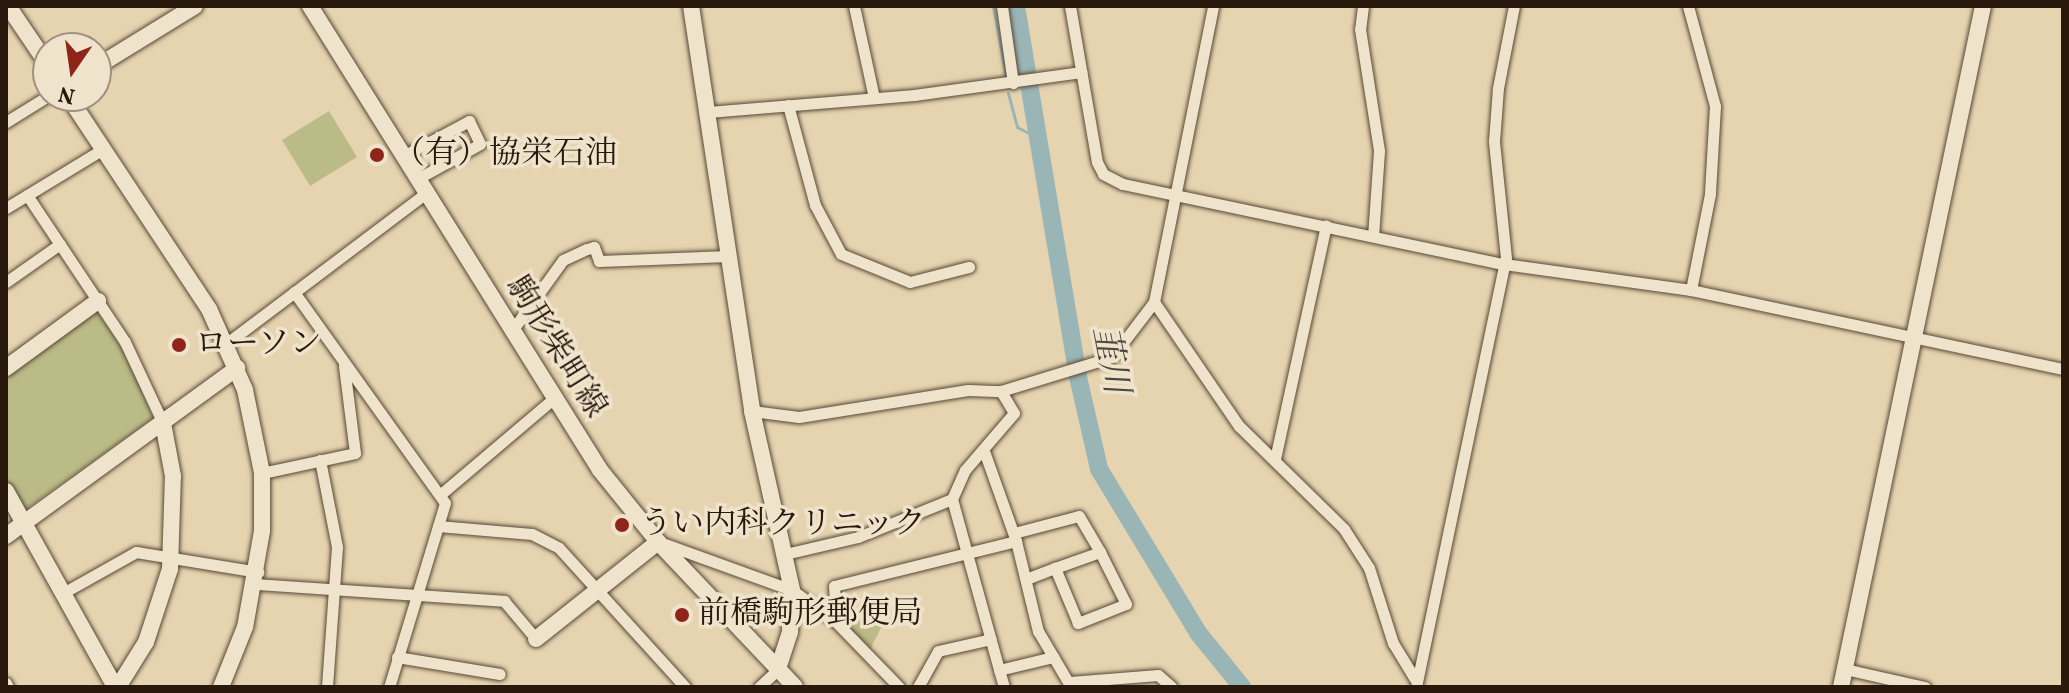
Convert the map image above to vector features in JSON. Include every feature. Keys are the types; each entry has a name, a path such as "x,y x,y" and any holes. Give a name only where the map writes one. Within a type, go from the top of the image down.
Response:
{"street":[{"path":"8,6 32,41"},
{"path":"112,57 195,6"},
{"name":"駒形柴町線","path":"310,6 552,400 658,542 795,687"},
{"path":"691,6 752,411 792,590 790,632 778,669 759,687"},
{"path":"854,6 874,98"},
{"path":"1002,6 1016,82"},
{"path":"1070,6 1103,174 1123,184 1504,264 1691,290 2063,369"},
{"path":"752,411 799,417 968,390 1001,391 1112,357 1154,302 1213,6"},
{"path":"1363,6 1360,29 1379,151 1373,236"},
{"path":"1416,683 1507,252 1494,141 1498,88 1514,6"},
{"path":"1688,6 1715,106 1710,194 1691,290"},
{"path":"1841,687 1983,6"},
{"path":"708,112 874,98 1081,72"},
{"path":"788,105 815,205 841,254 910,282 969,267"},
{"path":"6,122 32,106"},
{"path":"79,112 227,343 237,368 262,473 257,578 221,687"},
{"path":"227,343 422,186 480,144 469,121 403,156"},
{"path":"6,208 103,149"},
{"path":"6,491 116,687 146,642 171,558 173,476 163,423 136,361 27,195"},
{"path":"1275,459 1326,226"},
{"path":"6,282 60,244"},
{"path":"511,332 563,260 587,249 594,247 599,261 729,256"},
{"path":"294,292 445,503 421,595 389,687"},
{"path":"6,368 98,301"},
{"path":"1154,302 1223,405 1317,498 1352,542 1369,568 1393,643 1416,683"},
{"path":"262,473 355,453 344,362"},
{"path":"6,536 237,368"},
{"path":"1001,391 1014,413 965,470 952,499 1004,687"},
{"path":"441,494 552,400"},
{"path":"984,451 1015,537 1038,631 1070,684 1158,675 1172,687"},
{"path":"320,460 337,547 327,687"},
{"path":"785,554 858,537 952,499"},
{"path":"836,622 834,586 969,552 1079,516 1126,604 1078,623 1055,568"},
{"path":"438,526 540,537 559,548 685,687"},
{"path":"63,593 136,552 335,592 504,601 536,639 658,542 792,590 836,622 899,687"},
{"path":"1026,579 1100,552"},
{"path":"918,687 938,651 991,639"},
{"path":"397,657 500,674"},
{"path":"999,670 1053,657"},
{"path":"1845,669 1925,687"}],"green space":[{"path":"329,111 357,157 310,186 282,140"},
{"path":"93,312 98,312 130,361 153,418 23,511 6,479 6,375"},
{"path":"888,613 869,652 848,629 848,623"}],"waterway":[{"path":"993,6 1006,76"},
{"name":"韮川","path":"1016,6 1078,377 1099,469 1199,634 1242,687"},
{"path":"1008,93 1017,127 1037,137"}],"place":[{"name":"（有）協栄石油","path":"377,155"},
{"name":"ローソン","path":"179,345"},
{"name":"うい内科クリニック","path":"622,525"},
{"name":"前橋駒形郵便局","path":"682,615"}]}
